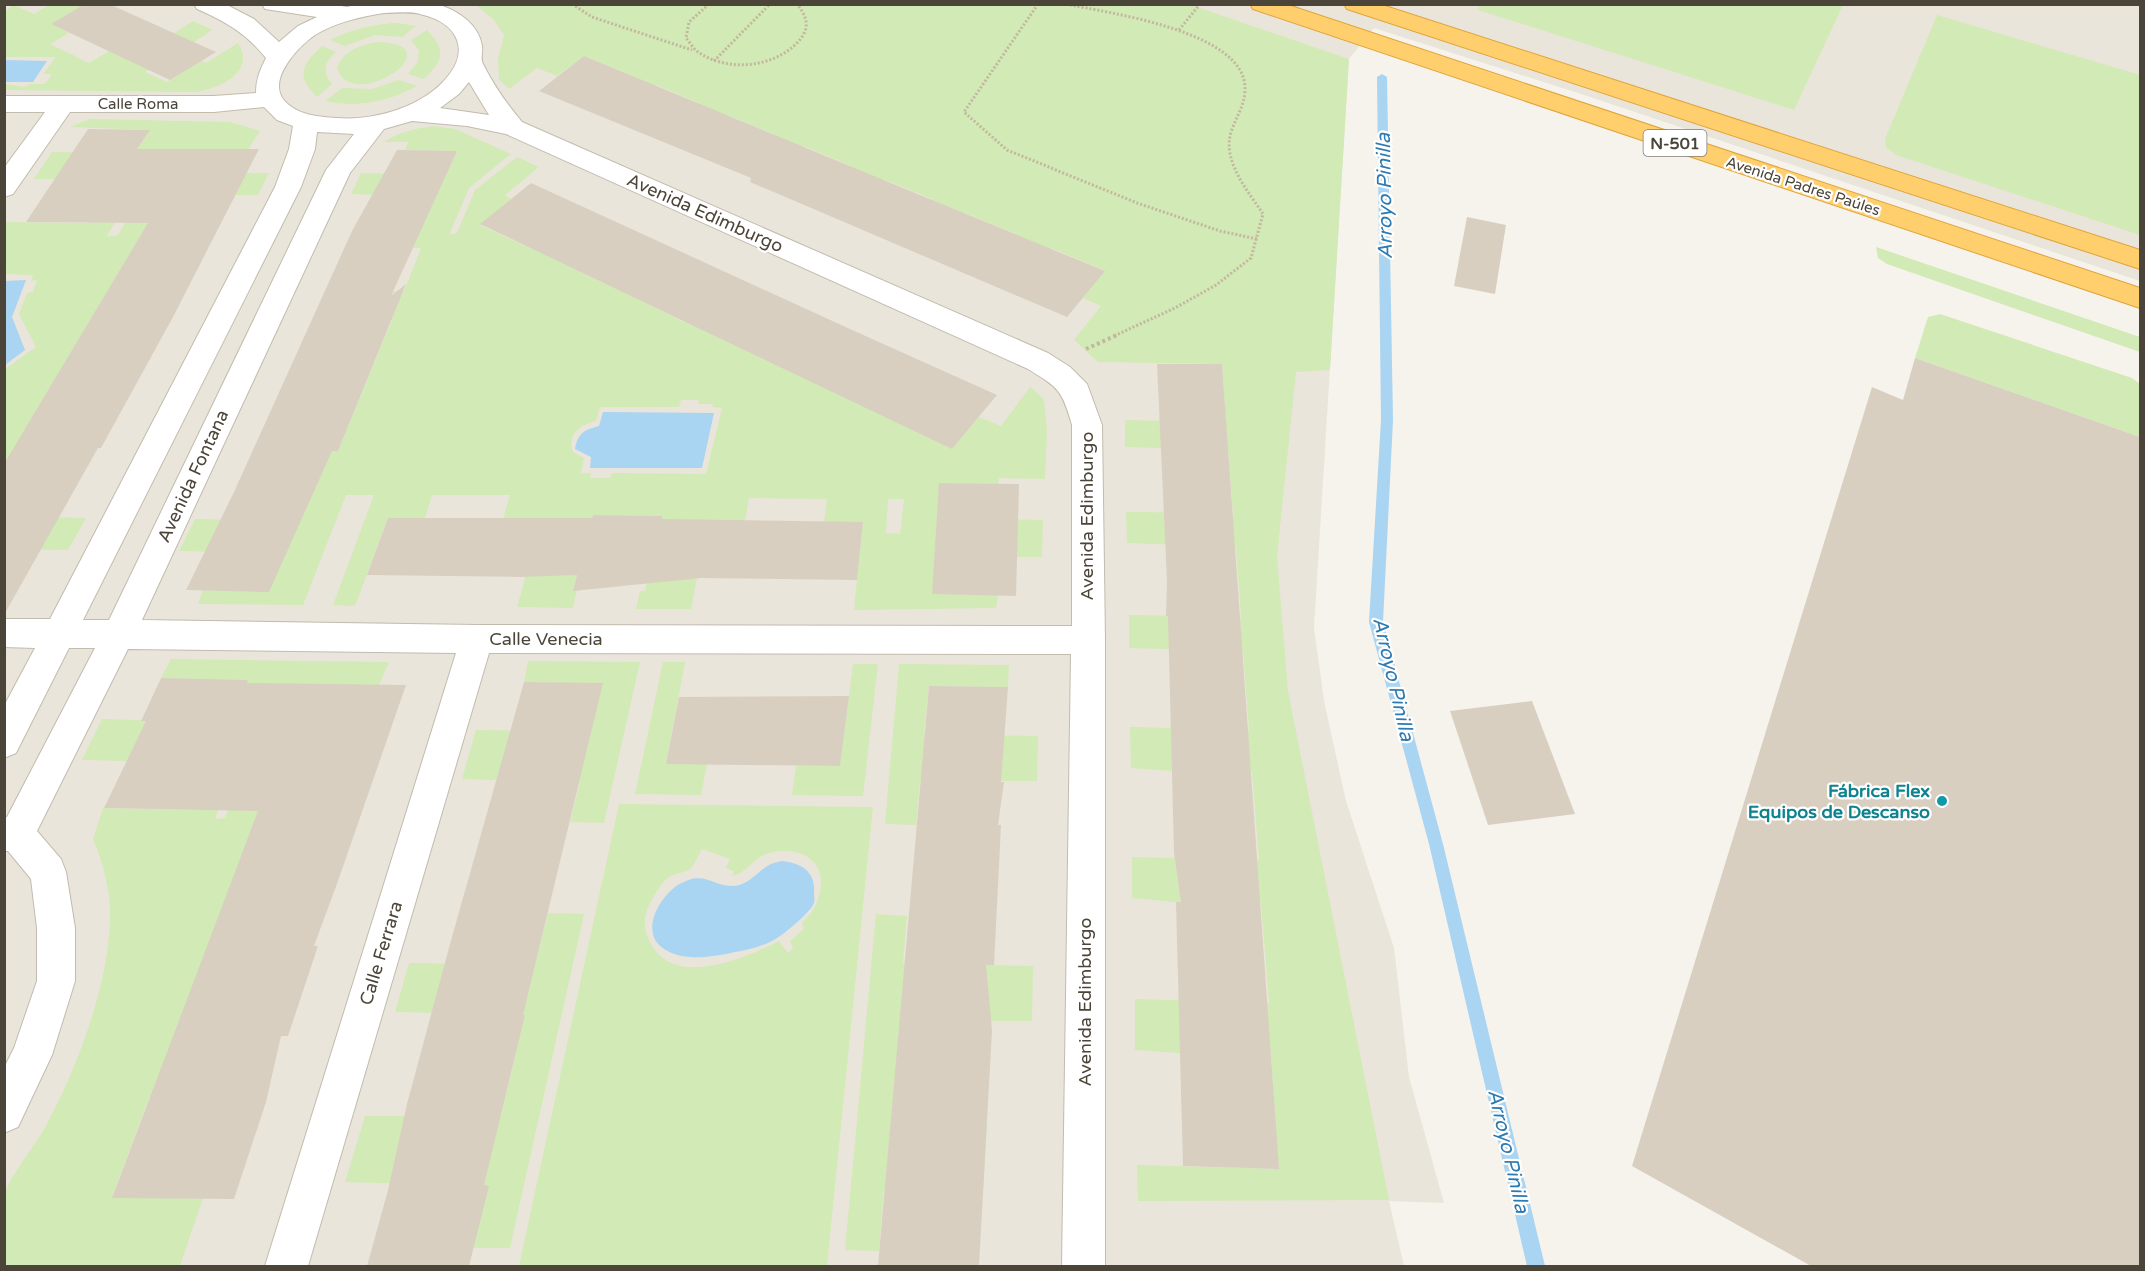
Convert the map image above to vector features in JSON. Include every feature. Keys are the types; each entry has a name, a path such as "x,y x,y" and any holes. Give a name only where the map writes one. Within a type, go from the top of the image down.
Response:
{"highway":[{"name":"Avenida Padres Paúles","path":"1261,4 2140,298"},
{"name":"Avenida Padres Paúles","path":"1355,4 2140,260"}],"street":[{"path":"205,4 239,20 261,34 277,56"},
{"path":"273,4 348,13"},
{"path":"384,6 419,7 448,15 464,28 472,44 470,62 450,90 411,113 376,123 339,127 306,123 284,113 270,99 267,78 277,56 307,31 348,13 384,6"},
{"name":"Avenida Edimburgo","path":"470,62 491,101 513,128"},
{"name":"Calle Roma","path":"4,104 214,104 270,99"},
{"path":"4,188 63,104"},
{"name":"Avenida Edimburgo","path":"411,113 467,118 513,128 1038,361 1060,375 1077,392 1087,425 1088,640 1083,1266"},
{"path":"4,742 288,187 302,149 306,123"},
{"name":"Avenida Fontana","path":"11,834 118,634 339,171 376,123"},
{"name":"Calle Venecia","path":"4,633 477,639 1088,640"},
{"name":"Calle Ferrara","path":"286,1266 477,639"},
{"path":"4,1113 32,1055 56,981 56,928 48,872 11,834"}],"path":[{"path":"572,4 592,17 693,51 713,62 736,65 760,63 783,55 799,43 807,29 806,15 797,4"},
{"path":"693,51 686,38 688,24 698,11 709,4"},
{"path":"713,62 770,4"},
{"path":"1038,4 964,112 1007,150 1137,203 1220,231 1257,239"},
{"path":"1066,4 1179,30 1204,40 1228,55 1240,69 1245,86 1241,110 1230,134 1230,156 1263,214 1251,258 1216,285 1175,308 1080,351"},
{"path":"1179,30 1200,4"}],"shaded area":[{"path":"5,5 2140,5 2140,281 1584,95 1374,28 1349,59 1314,628 1324,701 1346,801 1394,948 1409,1077 1444,1203 1389,1201 1404,1266 5,1266"}],"green space":[{"path":"51,4 85,5 52,24 69,33 50,44 89,63 109,51 130,61 193,21 213,30 145,72 167,82 201,61 206,63 238,43 243,53 243,62 233,77 224,83 196,92 5,90 5,84 26,87 29,84 45,84 52,74 43,74 56,57 5,57 5,11 14,5 34,14"},
{"path":"1843,4 1794,110 1478,10 1480,5"},
{"path":"476,5 1191,5 1349,59 1330,370 1296,372 1277,556 1288,691 1389,1200 1138,1201 1137,1165 1278,1169 1271,1054 1135,1050 1135,999 1269,1003 1261,903 1176,902 1132,898 1132,857 1259,860 1252,772 1131,768 1130,727 1249,730 1243,651 1129,648 1129,615 1241,617 1236,547 1127,543 1126,512 1233,513 1228,450 1125,447 1125,420 1226,422 1222,364 1098,362 1074,340 1101,306 1083,298 1104,270 1051,248 1028,275 1016,234 965,213 940,239 909,224 932,199 883,179 858,204 827,190 851,166 804,146 779,170 773,134 728,115 703,138 699,103 656,85 630,107 626,73 584,56 557,76 537,68 509,89 499,79 498,59 504,35 494,20"},
{"path":"1937,15 2140,75 2140,235 1896,155 1886,147 1885,139"},
{"path":"397,23 416,26 402,37 375,35 345,46 330,40 363,28"},
{"path":"427,30 437,43 440,55 436,66 424,79 408,74 417,63 419,51 411,40"},
{"path":"378,42 400,46 407,54 403,64 392,74 376,81 360,84 345,80 337,67 344,56 359,47"},
{"path":"322,46 336,52 326,67 332,84 317,97 306,83 304,71 309,59"},
{"path":"399,80 417,86 384,100 361,104 325,101 342,88 372,89"},
{"path":"90,119 230,122 260,131 248,149 196,149 184,173 269,173 258,195 169,195 5,481 5,369 36,347 19,314 27,293 33,292 37,280 31,281 33,275 5,274 7,269 5,268 5,222 89,223 115,179 34,179 52,152 135,153 149,130 70,127","holes":["142,177 149,185 117,236 107,236"]},
{"path":"432,126 455,129 511,154 469,188 449,235 457,233 475,190 517,157 539,167 505,195 511,199 480,225 525,246 556,221 586,234 556,260 603,283 633,256 665,270 635,298 684,322 713,294 746,308 717,337 769,362 798,333 804,378 858,404 886,374 895,421 952,449 979,417 1001,426 1030,387 1044,399 1047,431 1045,479 999,478 998,484 940,483 937,518 1043,520 1042,557 935,556 998,595 996,608 854,610 863,522 824,522 827,499 749,498 745,521 708,521 691,609 636,609 640,591 645,591 662,516 593,515 573,590 577,590 573,608 517,607 542,519 503,519 510,495 432,495 425,518 388,518 355,606 333,605 374,495 346,495 303,605 198,604 203,590 285,553 179,551 195,519 301,521 274,451 338,451 392,320 331,320 345,291 404,291 421,248 364,247 435,197 351,194 361,173 445,175 456,151 405,150 408,142 384,142 401,133","holes":["681,400 699,400 698,404 713,404 712,407 722,408 706,474 612,473 610,478 590,478 591,473 581,473 584,458 573,452 573,436 580,428 596,421 600,407 679,407","888,499 904,499 900,534 886,533"]},
{"path":"1876,247 2140,337 2140,352 1887,264 1878,258"},
{"path":"1940,314 2132,378 2140,384 2140,437 1915,358 1928,317"},
{"path":"5,516 86,518 68,550 5,549"},
{"path":"171,659 389,662 379,685 208,945 174,1034 238,1097 150,1096 112,1197 203,1198 180,1266 5,1266 3,1218 7,1187 56,1107 81,1049 101,985 110,924 109,896 103,867 93,839 103,808 194,810 214,763 82,760 102,719 230,723 248,680 161,678","holes":["270,706 225,818 215,819 244,742"]},
{"path":"528,661 640,662 604,823 570,822 580,782 462,779 476,730 590,732 602,684 524,682"},
{"path":"663,662 685,662 666,764 707,764 701,795 635,794"},
{"path":"853,664 878,664 863,796 792,795 796,766 840,766"},
{"path":"899,664 1009,665 1008,687 929,686 924,734 1038,736 1037,781 920,781 916,825 885,824"},
{"path":"619,804 873,807 827,1266 519,1266","holes":["702,849 730,859 726,868 734,871 732,876 742,872 761,856 775,851 802,854 816,865 820,873 820,894 810,915 802,923 804,929 790,941 793,948 788,953 779,941 748,955 711,966 692,967 675,964 661,956 650,942 645,925 648,907 660,887 669,877 690,869"]},
{"path":"548,913 584,914 510,1248 473,1248 488,1186 345,1182 365,1116 501,1116 525,1015 395,1012 409,963 535,965"},
{"path":"876,914 907,916 903,963 1033,966 1032,1021 901,1021 891,1124 987,1125 983,1193 884,1190 879,1251 845,1250"}],"water":[{"path":"5,60 47,61 33,82 5,82"},
{"path":"26,280 12,317 25,350 5,365 5,281"},
{"path":"603,412 714,413 702,468 590,468 591,457 575,449 582,433 599,426"},
{"path":"782,861 796,864 810,874 814,886 814,903 801,919 775,940 748,949 699,957 680,956 664,949 657,942 652,925 654,915 664,898 678,885 687,880 701,878 726,885 739,885 749,881 770,864"}],"building":[{"path":"85,4 109,4 216,52 170,80 51,24"},
{"path":"584,56 1105,271 1067,317 750,182 751,178 539,91"},
{"path":"88,129 150,130 137,149 259,149 173,317 101,448 98,448 4,615 4,464 148,223 26,222"},
{"path":"397,150 457,151 391,296 406,284 338,451 332,451 269,592 186,590 234,492 352,231"},
{"path":"531,183 997,395 952,449 480,224"},
{"path":"1467,217 1506,225 1495,294 1454,286"},
{"name":"Fábrica Flex Equipos de Descanso","path":"1915,358 2140,437 2140,1266 1811,1266 1632,1166 1872,387 1903,400"},
{"path":"1157,364 1222,364 1279,1169 1183,1166 1176,902 1181,902 1174,852 1168,616 1166,616 1167,581"},
{"path":"939,483 1019,484 1016,596 932,594"},
{"path":"593,515 662,516 662,519 863,522 857,580 701,578 573,591 577,575 521,577 367,575 388,518 592,518"},
{"path":"161,678 248,680 247,683 406,685 314,946 318,946 288,1036 281,1036 266,1102 234,1199 112,1198 258,811 104,808 146,721 141,721"},
{"path":"524,682 603,683 523,1015 525,1015 484,1185 489,1186 469,1266 367,1266 450,944"},
{"path":"929,686 1008,687 1001,782 1004,782 998,825 1001,825 994,965 986,965 992,1030 979,1266 878,1266"},
{"path":"849,696 840,766 666,764 679,697"},
{"path":"1532,701 1575,814 1488,825 1450,711"}],"waterway":[{"name":"Arroyo Pinilla","path":"1382,77 1387,420 1376,622 1436,844 1536,1266"}],"place":[{"name":"Fábrica Flex Equipos de Descanso","path":"1942,801"}]}
